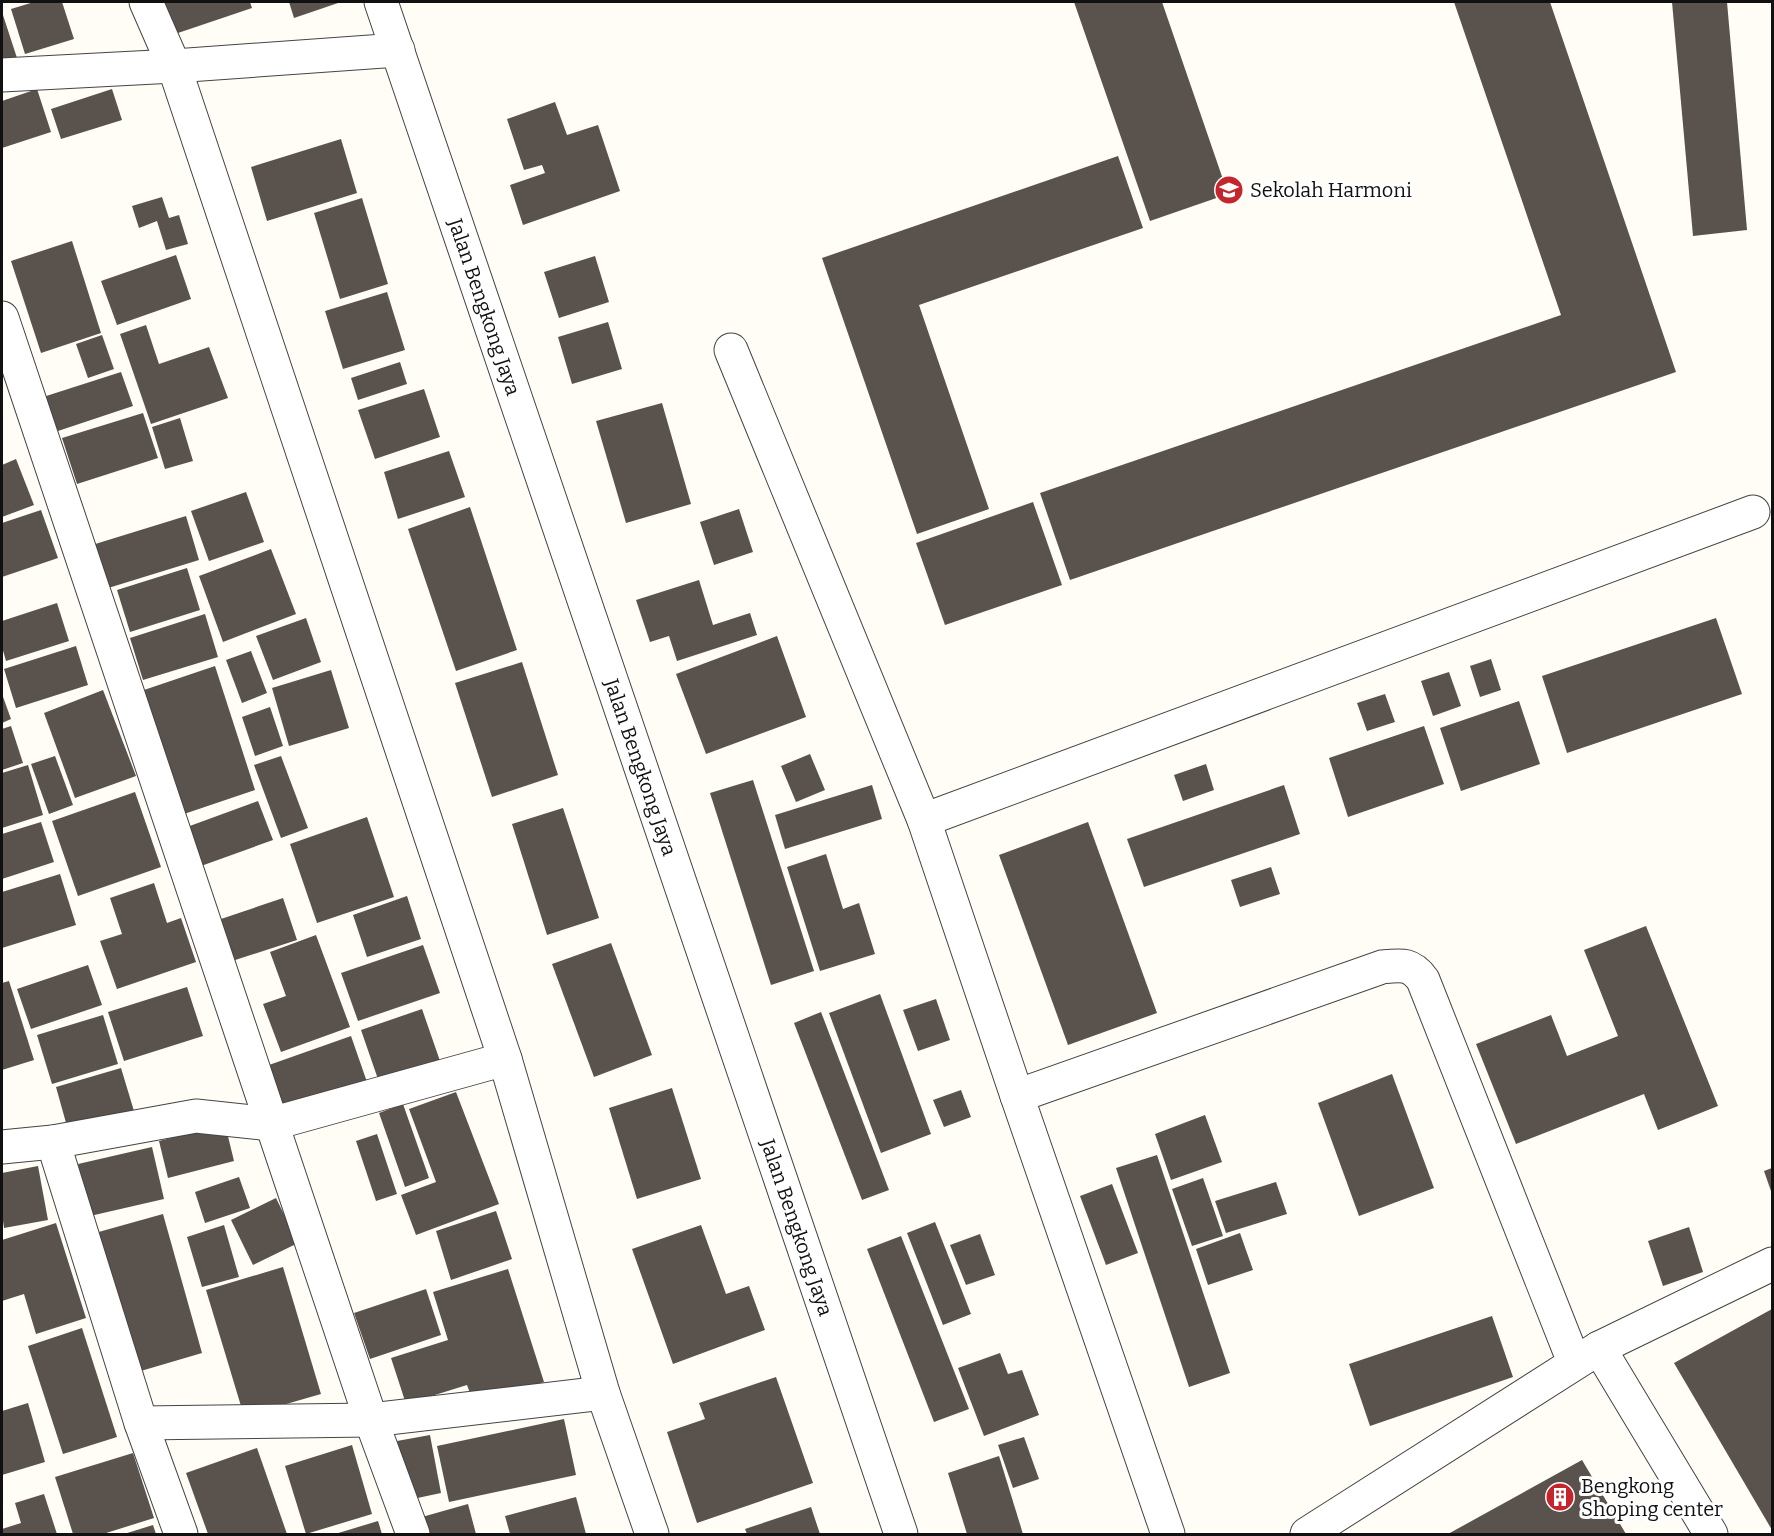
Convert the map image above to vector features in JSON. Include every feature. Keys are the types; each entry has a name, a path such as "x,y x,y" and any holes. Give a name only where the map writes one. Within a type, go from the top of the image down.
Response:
{"street":[{"path":"146,2 174,66 505,1059 603,1393 652,1534"},
{"name":"Jalan Bengkong Jaya","path":"381,2 901,1534"},
{"path":"2,75 174,66 398,50"},
{"path":"2,318 371,1420 413,1534"},
{"path":"731,350 924,820 1168,1534"},
{"path":"924,820 1753,512"},
{"path":"1017,1096 1382,967 1402,965 1416,971 1423,980 1586,1355 1711,1534"},
{"path":"2,1147 52,1142 195,1116 271,1124 505,1059"},
{"path":"52,1142 141,1423 181,1534"},
{"path":"1307,1534 1586,1355 1773,1264"},
{"path":"141,1423 371,1420 603,1393"}],"building":[{"path":"34,2 62,2 74,39 25,54 11,9"},
{"path":"164,2 250,2 252,8 175,34"},
{"path":"289,2 341,2 294,18"},
{"name":"Sekolah Harmoni","path":"1074,2 1162,2 1228,194 1150,221"},
{"path":"1454,2 1550,2 1676,372 1070,580 1040,493 1561,315"},
{"path":"1672,2 1727,2 1747,230 1693,236"},
{"path":"2,12 17,58 2,63"},
{"path":"37,89 51,132 2,148 2,101"},
{"path":"112,89 122,120 61,139 51,109"},
{"path":"555,102 567,135 598,125 620,191 523,225 510,185 545,173 542,165 524,170 507,119"},
{"path":"341,139 357,193 267,221 251,167"},
{"path":"1118,156 1143,228 919,305 989,509 917,534 822,258"},
{"path":"162,197 169,218 179,215 188,244 166,250 157,221 139,228 132,206"},
{"path":"362,198 388,284 340,299 314,213"},
{"path":"72,241 101,333 41,353 11,261"},
{"path":"176,255 191,299 117,325 101,281"},
{"path":"595,256 609,302 559,318 544,272"},
{"path":"387,292 405,350 343,369 325,311"},
{"path":"608,322 622,369 572,384 558,337"},
{"path":"146,325 159,364 209,347 228,398 151,424 120,334"},
{"path":"102,335 114,369 88,378 76,344"},
{"path":"400,362 407,384 358,400 351,378"},
{"path":"121,372 133,406 52,433 40,398"},
{"path":"424,389 440,437 375,459 358,410"},
{"path":"662,403 691,504 626,523 596,421"},
{"path":"143,413 158,458 77,484 62,438"},
{"path":"180,418 193,461 165,469 152,427"},
{"path":"449,451 465,497 398,519 384,472"},
{"path":"16,459 34,505 2,517 2,465"},
{"path":"246,492 264,542 209,561 191,511"},
{"path":"1033,502 1062,585 945,625 916,543"},
{"path":"470,507 517,650 456,671 408,529"},
{"path":"739,509 753,552 714,565 700,522"},
{"path":"41,510 58,558 2,577 2,523"},
{"path":"186,516 199,560 105,589 92,545"},
{"path":"271,549 296,614 223,642 199,576"},
{"path":"187,568 200,610 130,632 117,590"},
{"path":"699,580 713,625 750,613 757,635 677,661 669,636 650,642 636,600"},
{"path":"57,603 69,641 6,661 2,647 2,621"},
{"path":"205,614 218,657 143,680 130,638"},
{"path":"306,618 321,662 273,680 256,636"},
{"path":"1716,618 1742,694 1567,753 1542,676"},
{"path":"777,636 806,717 706,754 676,674"},
{"path":"76,646 88,685 16,708 4,669"},
{"path":"251,651 267,693 242,703 226,660"},
{"path":"1491,659 1501,690 1480,697 1470,666"},
{"path":"522,662 558,775 492,797 455,683"},
{"path":"215,666 255,790 184,814 144,690"},
{"path":"331,670 349,728 289,746 272,688"},
{"path":"1449,672 1461,706 1433,716 1421,681"},
{"path":"103,690 136,776 75,798 44,713"},
{"path":"2,694 11,719 2,723"},
{"path":"1385,694 1395,722 1367,731 1357,703"},
{"path":"1519,701 1540,764 1461,791 1440,728"},
{"path":"270,707 283,746 255,756 242,717"},
{"path":"11,726 23,763 2,770 2,729"},
{"path":"1424,726 1444,784 1348,817 1329,758"},
{"path":"810,754 825,790 796,802 781,766"},
{"path":"55,756 73,805 49,814 31,764"},
{"path":"281,756 308,828 281,838 254,765"},
{"path":"1206,764 1214,790 1183,801 1174,775"},
{"path":"28,765 43,815 2,828 2,773"},
{"path":"753,780 814,971 771,985 710,793"},
{"path":"872,785 882,819 785,849 775,815"},
{"path":"1284,785 1300,834 1144,887 1127,839"},
{"path":"135,792 161,867 78,896 52,821"},
{"path":"258,801 273,840 201,866 187,827"},
{"path":"563,808 599,918 547,935 512,824"},
{"path":"367,817 394,897 317,923 290,844"},
{"path":"41,822 54,862 2,879 2,834"},
{"path":"1088,822 1157,1013 1068,1045 999,855"},
{"path":"826,854 843,909 859,903 875,954 820,971 787,867"},
{"path":"1271,867 1280,894 1240,907 1231,880"},
{"path":"60,874 76,925 2,948 2,892"},
{"path":"154,883 167,923 181,918 196,962 117,989 100,941 122,934 110,898"},
{"path":"407,896 421,939 367,957 353,915"},
{"path":"283,898 297,940 229,962 215,921"},
{"path":"1646,926 1718,1106 1658,1130 1644,1094 1516,1144 1476,1044 1551,1015 1567,1056 1618,1036 1584,950"},
{"path":"316,935 350,1027 281,1052 263,1004 286,996 270,952"},
{"path":"611,943 652,1055 594,1077 552,964"},
{"path":"423,945 440,993 358,1021 341,973"},
{"path":"88,965 102,1005 31,1029 17,989"},
{"path":"9,981 34,1060 2,1070 2,983"},
{"path":"187,987 203,1036 124,1061 108,1012"},
{"path":"880,994 931,1134 881,1153 829,1013"},
{"path":"936,999 950,1040 918,1051 903,1010"},
{"path":"422,1009 440,1061 379,1082 361,1030"},
{"path":"821,1012 889,1190 862,1200 794,1023"},
{"path":"103,1015 118,1064 52,1084 37,1035"},
{"path":"351,1036 367,1082 285,1110 269,1065"},
{"path":"121,1068 134,1111 68,1130 56,1087"},
{"path":"1392,1074 1434,1188 1359,1216 1318,1103"},
{"path":"672,1088 701,1179 637,1199 609,1108"},
{"path":"961,1090 971,1117 944,1127 933,1100"},
{"path":"456,1092 499,1204 416,1235 401,1195 436,1182 409,1109"},
{"path":"403,1104 429,1178 405,1187 379,1113"},
{"path":"1205,1115 1222,1162 1171,1180 1155,1134"},
{"path":"225,1124 234,1161 168,1178 159,1141"},
{"path":"377,1134 397,1194 376,1201 356,1141"},
{"path":"152,1147 164,1199 90,1216 78,1164"},
{"path":"1157,1155 1230,1373 1189,1387 1116,1168"},
{"path":"38,1166 48,1220 4,1228 2,1173"},
{"path":"1772,1168 1772,1194 1764,1171"},
{"path":"239,1177 250,1208 205,1223 195,1192"},
{"path":"1203,1178 1223,1236 1192,1246 1172,1189"},
{"path":"1276,1182 1287,1214 1226,1233 1215,1201"},
{"path":"1112,1184 1138,1253 1106,1265 1080,1196"},
{"path":"276,1198 298,1243 253,1265 231,1220"},
{"path":"496,1211 512,1259 451,1280 436,1231"},
{"path":"163,1214 202,1353 134,1373 95,1233"},
{"path":"935,1222 971,1314 943,1325 907,1233"},
{"path":"56,1223 86,1318 36,1334 24,1294 2,1301 2,1240"},
{"path":"224,1225 239,1277 202,1287 187,1237"},
{"path":"701,1225 726,1294 749,1286 765,1330 673,1364 632,1249"},
{"path":"1689,1227 1703,1272 1663,1286 1648,1241"},
{"path":"1240,1233 1253,1270 1208,1285 1196,1249"},
{"path":"980,1234 995,1275 966,1285 950,1245"},
{"path":"901,1236 969,1409 934,1422 867,1249"},
{"path":"283,1267 321,1394 244,1416 206,1290"},
{"path":"508,1269 544,1382 474,1404 467,1385 406,1404 391,1358 448,1340 433,1292"},
{"path":"426,1289 441,1335 370,1359 354,1313"},
{"path":"1772,1309 1772,1530 1674,1363"},
{"path":"1492,1316 1513,1377 1370,1426 1349,1364"},
{"path":"82,1328 117,1437 63,1454 28,1346"},
{"path":"1000,1353 1008,1374 1022,1370 1039,1415 984,1436 958,1368"},
{"path":"776,1377 813,1483 697,1523 667,1432 705,1419 699,1403"},
{"path":"28,1403 45,1462 2,1475 2,1411"},
{"path":"564,1419 576,1475 449,1502 437,1446"},
{"path":"430,1435 441,1493 408,1500 397,1441"},
{"path":"1024,1437 1039,1479 1013,1488 998,1445"},
{"path":"352,1445 372,1514 306,1534 285,1466"},
{"path":"257,1448 287,1534 208,1534 186,1473"},
{"path":"133,1453 154,1518 103,1534 73,1534 55,1477"},
{"path":"999,1456 1023,1534 967,1534 948,1473"},
{"name":"Bengkong Shoping center","path":"1582,1460 1626,1534 1448,1534"},
{"path":"44,1494 57,1534 2,1534 2,1529 21,1523 15,1503"},
{"path":"576,1497 586,1534 510,1534 505,1516"},
{"path":"468,1504 476,1534 427,1534 422,1517"},
{"path":"811,1507 820,1534 747,1534 745,1529"},
{"path":"378,1521 382,1534 335,1534"},
{"path":"153,1525 156,1534 124,1534"}],"place":[{"name":"Sekolah Harmoni","path":"1229,190"},
{"name":"Bengkong Shoping center","path":"1560,1497"}]}
